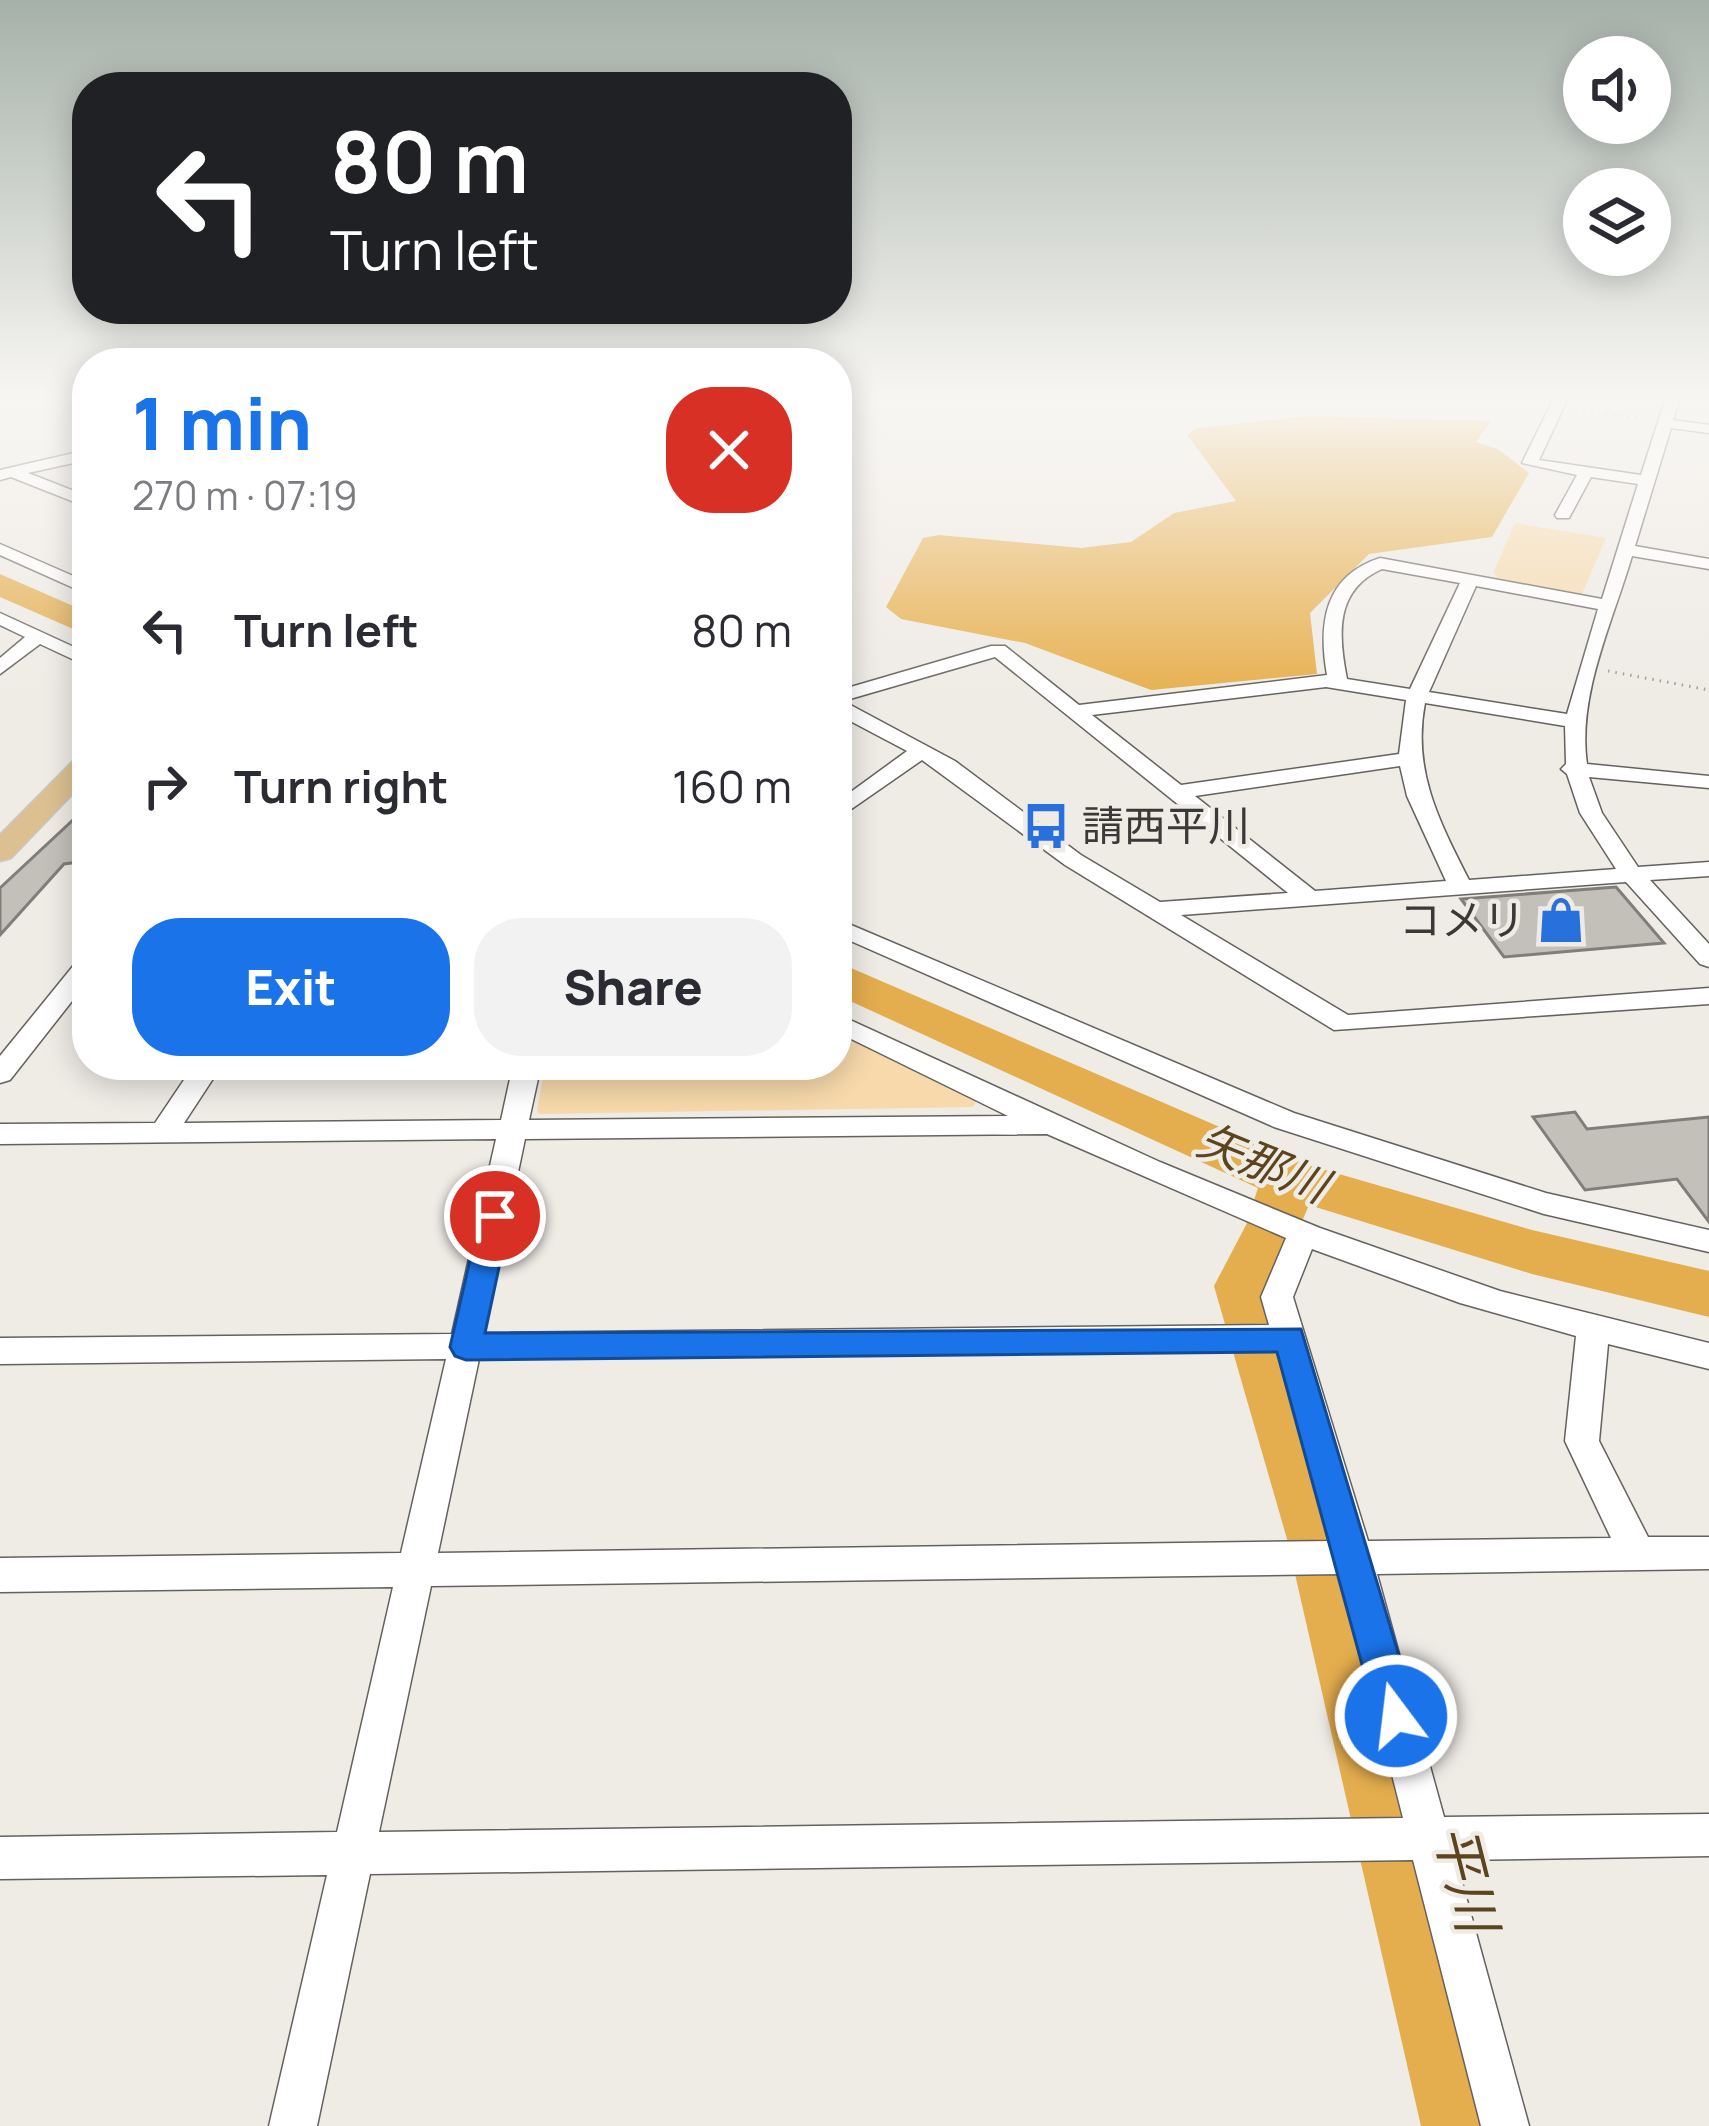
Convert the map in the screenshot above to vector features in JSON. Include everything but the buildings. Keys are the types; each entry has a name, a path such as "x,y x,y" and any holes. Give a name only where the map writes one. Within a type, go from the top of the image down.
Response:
{"main road":[{"path":"0,826 72,754"},
{"path":"0,852 72,778"}],"street":[{"path":"1563,515 1571,499"},
{"path":"1641,499 1574,721 1572,769 1600,833 1709,959"},
{"path":"0,549 72,582"},
{"path":"1624,549 1709,564"},
{"path":"1338,682 1327,629 1340,590 1360,570 1380,563 1607,605"},
{"path":"1462,887 1416,799 1406,759 1408,712 1470,580"},
{"path":"0,618 72,653"},
{"path":"0,668 38,636"},
{"path":"852,693 998,650 1309,898"},
{"path":"1076,711 1201,692 1338,682 1574,721"},
{"path":"852,714 922,750 1073,860 1343,1024 1709,996"},
{"path":"852,798 922,750"},
{"path":"1181,792 1406,759"},
{"path":"1572,769 1709,782"},
{"path":"1153,910 1709,868"},
{"path":"852,933 1284,1120 1544,1203 1709,1241"},
{"path":"0,1074 72,984"},
{"path":"852,1029 1046,1125 1284,1226 1475,1295 1709,1356"},
{"path":"164,1132 198,1080"},
{"path":"293,2126 420,1569 524,1080"},
{"path":"0,1134 1046,1125"},
{"path":"1284,1226 1271,1339 1403,1836 1505,2126"},
{"path":"1593,1326 1582,1442 1637,1553"},
{"path":"0,1351 1271,1339"},
{"path":"0,1575 1709,1553"},
{"path":"0,1858 1709,1834"}],"path":[{"path":"1589,668 1709,690"}],"shaded area":[{"path":"1514,499 1492,537 1369,554 1310,613 1317,674 1151,690 1025,643 901,619 886,607 923,538 939,535 1081,548 1131,542 1174,513 1236,501"},
{"path":"1515,523 1606,538 1582,594 1497,579 1494,571"},
{"path":"852,1040 976,1102 973,1107 539,1114 542,1080 852,1080"}],"waterway":[{"name":"矢那川","path":"0,584 72,618"},
{"name":"矢那川","path":"852,984 1289,1179"},
{"name":"矢那川","path":"1289,1179 1532,1252 1709,1294"},
{"name":"平川","path":"1289,1179 1275,1225 1244,1286 1321,1539 1466,2126"}],"place":[{"name":"請西平川","path":"1046,826"},
{"name":"コメリ","path":"1561,920"}],"route":[{"path":"495,1216 466,1347 1289,1339 1396,1716"}]}
